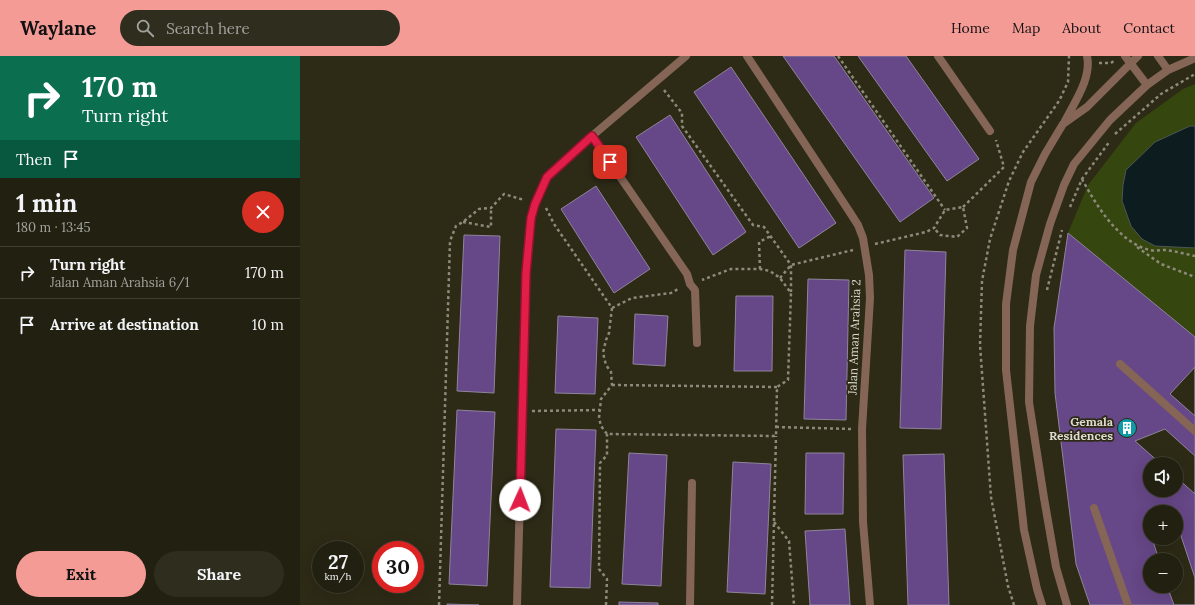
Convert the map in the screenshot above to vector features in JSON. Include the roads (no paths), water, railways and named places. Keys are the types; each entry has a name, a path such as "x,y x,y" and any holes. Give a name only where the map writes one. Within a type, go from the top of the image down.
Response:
{"street":[{"path":"517,605 526,273 531,218 535,204 547,177 592,136 686,56"},
{"name":"Jalan Aman Arahsia 2","path":"747,56 852,216 865,247 869,275 870,298 862,429 863,522 870,605"},
{"path":"938,56 990,131"},
{"path":"1125,56 1148,85"},
{"path":"1063,124 1087,107 1138,56"},
{"path":"1158,56 1168,70"},
{"path":"1067,605 1056,567 1029,402 1030,326 1036,276 1052,218 1064,185 1074,164 1110,120 1148,85 1168,70 1195,58"},
{"path":"1042,605 1024,530 1006,370 1006,304 1013,250 1031,182 1084,82 1088,60"},
{"path":"592,136 687,274 690,284 695,290 697,343"},
{"path":"1120,364 1195,431"},
{"path":"690,605 692,483"},
{"path":"1094,508 1128,605"}],"place":[{"name":"Gemala Residences","path":"1127,428"}]}
